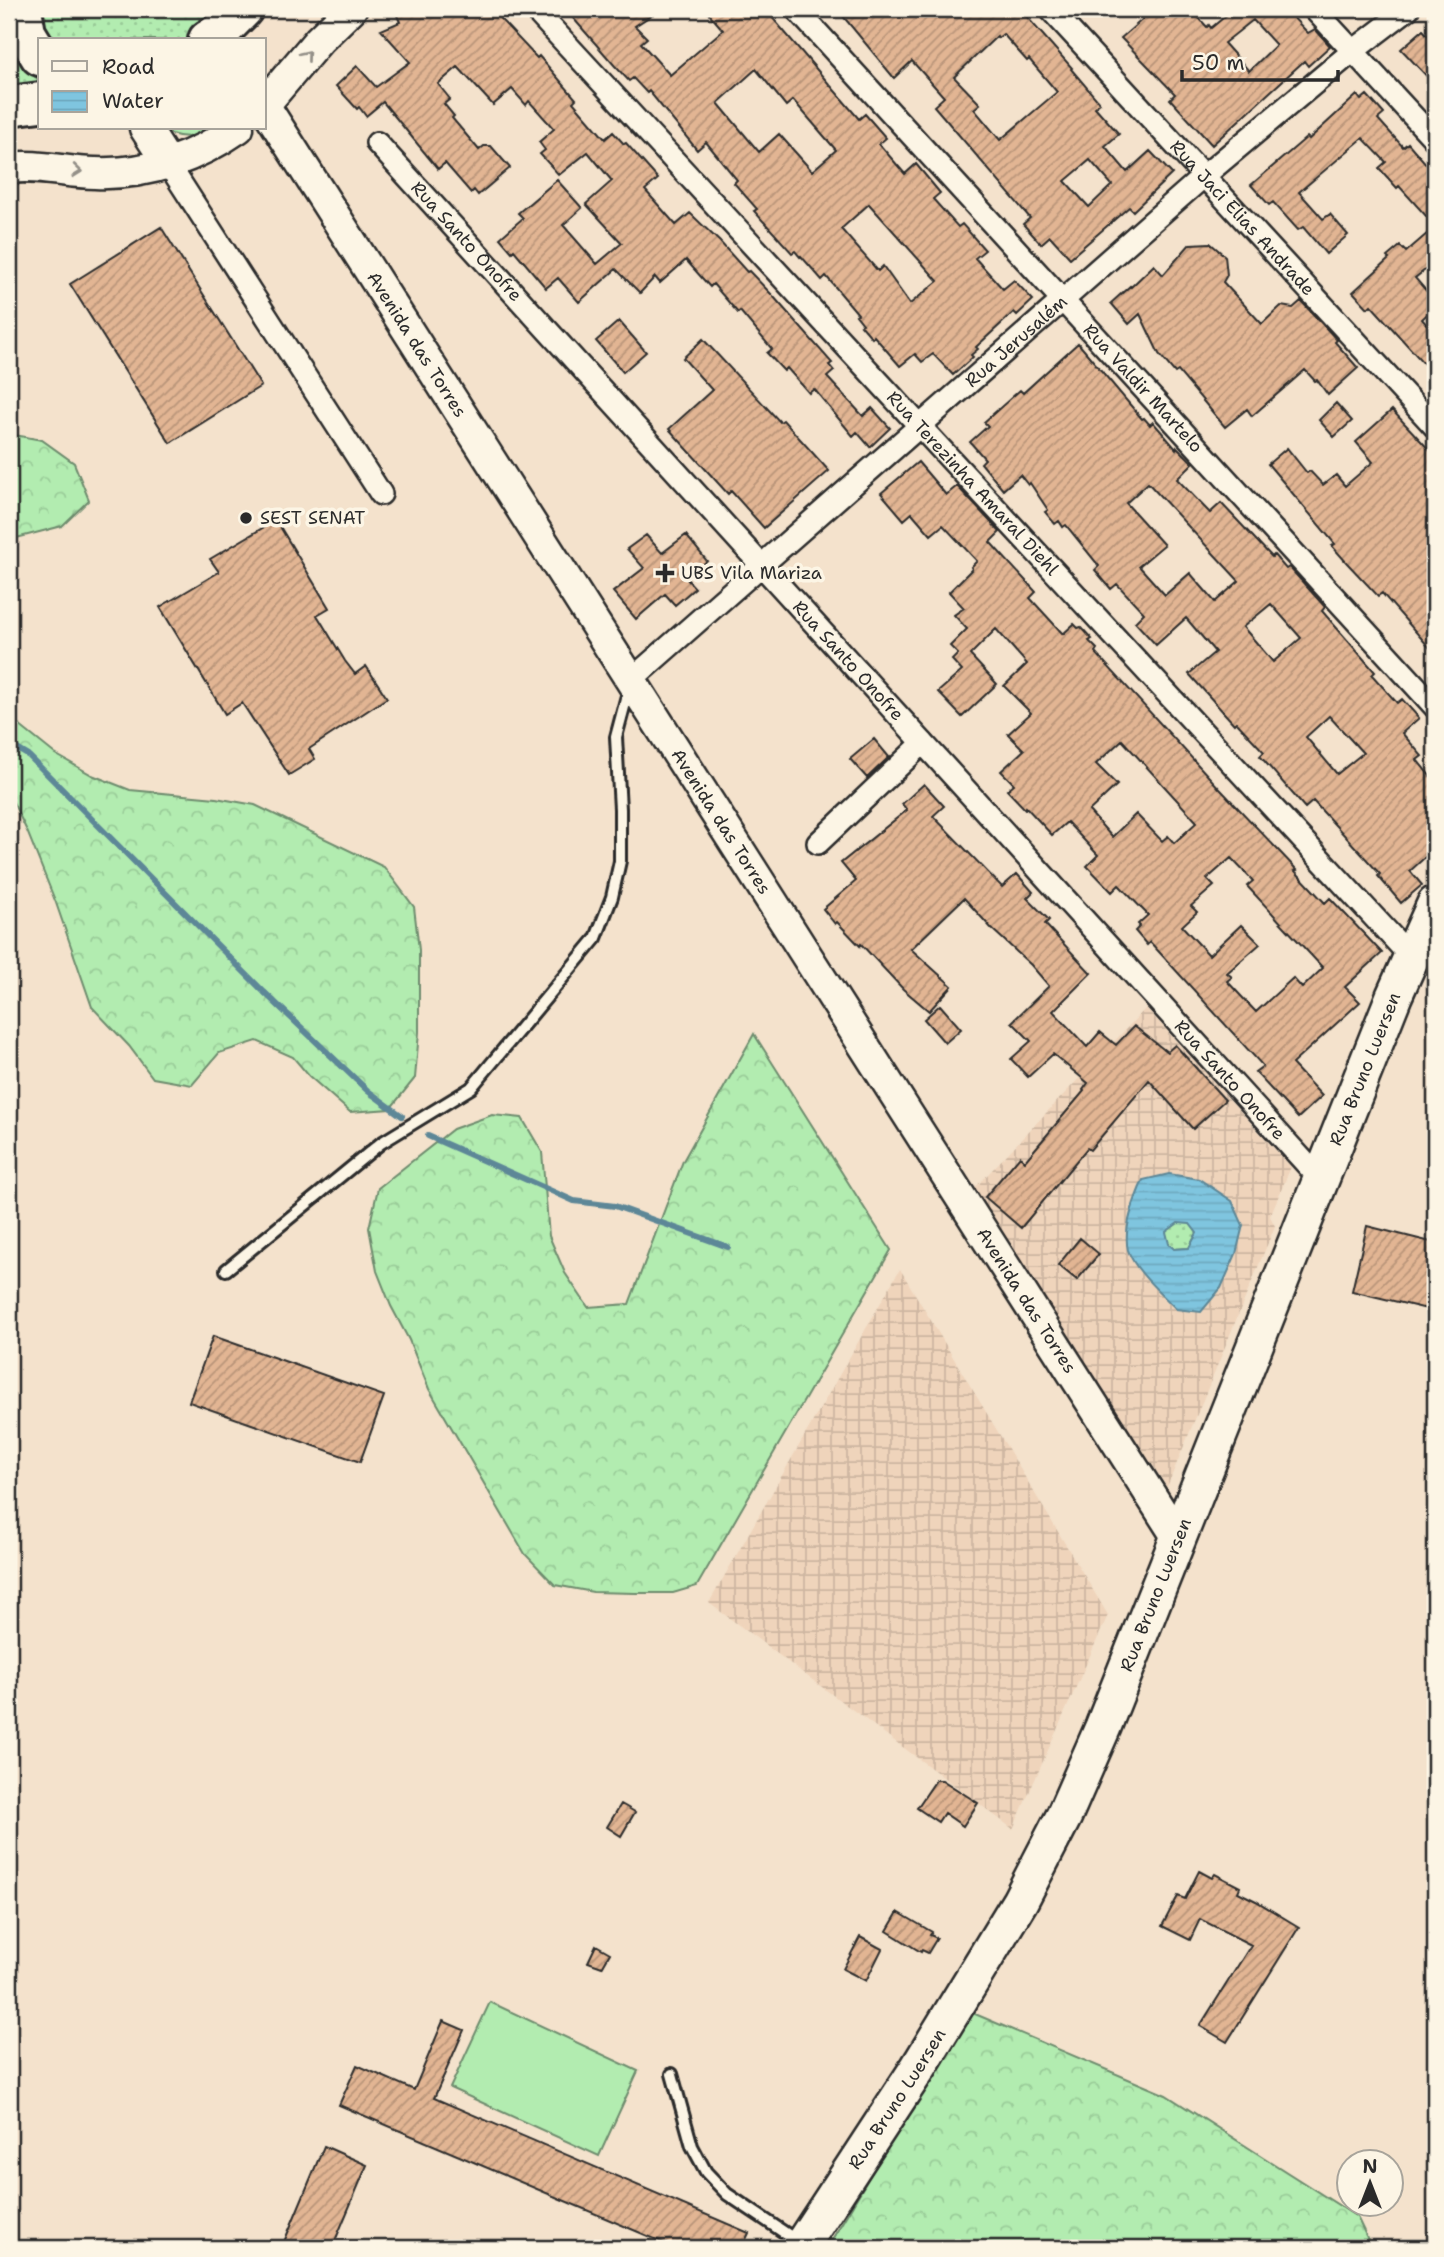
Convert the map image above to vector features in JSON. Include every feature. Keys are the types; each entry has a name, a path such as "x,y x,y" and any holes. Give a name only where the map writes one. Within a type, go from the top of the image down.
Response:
{"highway":[{"path":"22,9 26,33 38,53"},
{"path":"9,106 38,102"}],"main road":[{"path":"266,103 319,40 351,9"},
{"name":"Avenida das Torres","path":"266,108 1178,1538"},
{"path":"146,130 169,165"},
{"path":"9,168 25,166 94,173 133,172 169,165 205,149 235,130"},
{"name":"Rua Bruno Luersen","path":"801,2246 918,2068 1020,1901 1064,1816 1103,1727 1410,957 1435,904"}],"street":[{"name":"Rua Terezinha Amaral Diehl","path":"534,9 1410,957"},
{"name":"Rua Valdir Martelo","path":"796,9 1435,707"},
{"name":"Rua Jaci Elias Andrade","path":"1050,9 1435,426"},
{"path":"1314,9 1435,140"},
{"name":"Rua Jerusalém","path":"631,680 1204,176 1353,51 1408,9"},
{"name":"Rua Santo Onofre","path":"377,143 1321,1180"},
{"path":"169,165 381,494"},
{"path":"818,843 923,743"}],"lane":[{"path":"226,1270 381,1143 471,1088 596,938 612,897 620,861 616,737 631,680"},
{"path":"672,2074 692,2146 706,2172 727,2194 801,2246"}],"shaded area":[{"path":"1146,1008 1291,1167 1270,1216 1275,1226 1167,1487 971,1192"},
{"path":"900,1269 1108,1615 1013,1829 709,1603"}],"green space":[{"path":"34,9 215,9 213,16 190,38 41,38"},
{"path":"9,39 21,62 38,79 38,94 9,99"},
{"path":"168,130 211,130 189,137 171,134"},
{"path":"9,434 42,440 74,463 89,500 62,526 9,540"},
{"path":"9,717 55,754 92,775 130,790 216,798 255,805 384,867 414,907 419,950 419,1032 415,1078 390,1109 350,1112 309,1076 293,1057 257,1041 219,1053 192,1085 153,1078 129,1046 92,1007 56,903 9,794"},
{"path":"754,1034 891,1250 697,1586 673,1593 635,1593 593,1592 555,1585 525,1554 429,1389 409,1340 391,1306 377,1271 369,1228 378,1188 453,1129 492,1115 522,1118 542,1152 549,1236 565,1273 588,1307 629,1304 683,1161"},
{"path":"1178,1223 1190,1223 1197,1233 1189,1248 1173,1249 1169,1244 1165,1232"},
{"path":"490,2002 638,2071 599,2156 450,2088"},
{"path":"968,2011 1166,2095 1336,2204 1336,2218 1357,2218 1372,2248 827,2248"}],"water":[{"path":"1169,1174 1199,1179 1232,1201 1243,1225 1236,1254 1221,1288 1201,1312 1176,1309 1131,1258 1127,1242 1128,1224 1143,1180","holes":["1178,1223 1190,1224 1197,1233 1189,1248 1174,1249 1169,1244 1166,1232"]}],"building":[{"path":"394,9 491,9 537,58 539,56 576,99 573,102 605,139 613,132 658,179 645,190 676,225 690,213 773,296 832,363 829,365 834,371 827,377 863,416 872,408 890,428 870,447 857,432 853,436 814,389 809,393 787,368 784,371 767,353 772,349 740,311 738,313 713,284 710,287 686,260 660,283 655,277 640,293 616,269 579,302 558,278 546,288 514,250 512,252 500,238 523,218 518,213 557,180 582,208 563,225 597,264 622,243 586,204 612,181 588,152 559,175 540,154 545,150 539,142 554,129 529,101 526,105 512,89 493,105 458,67 438,84 450,99 444,104 454,116 452,118 479,150 484,146 491,146 510,168 478,195 474,190 471,193 445,163 438,169 383,102 366,116 359,107 357,109 336,86 357,66 376,87 410,62 381,30 400,22"},
{"path":"583,9 661,9 635,26 647,38 641,43 670,75 723,30 705,9 765,9 859,119 865,114 886,138 879,144 905,174 916,164 940,193 933,199 958,227 962,224 985,250 975,258 1003,289 1014,280 1033,300 1017,315 1014,312 976,347 978,349 971,355 973,357 953,375 933,354 922,362 915,354 900,366 861,325 863,324 856,315 858,314 826,276 822,280 801,256 795,251 792,253 754,211 757,209 734,183 737,180 706,142 697,150 649,91 647,93 633,78 629,81 573,18","holes":["756,69 786,106 793,100 836,150 812,171 779,134 759,152 718,103","869,204 938,281 910,304 883,266 878,271 841,229"]},
{"path":"837,9 1020,9 1100,103 1095,107 1119,134 1105,146 1127,172 1150,151 1172,174 1133,211 1129,207 1070,258 1050,236 1041,244 1023,224 1030,218 934,106 944,97 912,61 894,78","holes":["1003,34 1057,92 1000,140 974,109 980,104 954,77 997,36 998,38","1090,160 1112,185 1089,207 1065,181"]},
{"path":"1134,9 1191,9 1211,28 1234,9 1285,9 1308,33 1315,29 1330,46 1308,66 1304,61 1212,145 1170,99 1175,94 1121,38 1143,19","holes":["1253,20 1276,45 1249,71 1224,43"]},
{"path":"1423,30 1435,43 1435,85 1401,49"},
{"path":"1357,95 1361,100 1367,95 1384,114 1378,119 1403,147 1408,143 1435,174 1435,226 1379,168 1386,162 1363,138 1299,192 1323,219 1330,214 1348,235 1326,254 1303,227 1298,230 1273,202 1269,205 1251,185 1307,137 1309,139"},
{"path":"161,227 261,386 170,443 70,284"},
{"path":"1435,227 1435,262 1415,278 1435,301 1435,307 1422,319 1435,334 1435,376 1371,305 1368,308 1353,292 1400,246 1406,252"},
{"path":"1210,243 1225,256 1227,275 1223,282 1262,324 1281,306 1293,308 1301,301 1337,340 1335,342 1358,368 1328,395 1305,370 1252,416 1247,409 1225,427 1178,371 1175,373 1159,354 1140,314 1129,324 1111,303 1154,265 1163,275 1190,244"},
{"path":"619,321 646,352 623,372 596,341"},
{"path":"703,339 829,471 764,528 731,491 728,494 669,429 712,390 683,358"},
{"path":"1078,343 1142,419 1150,425 1153,422 1176,449 1177,447 1193,463 1177,479 1210,513 1221,503 1272,557 1274,555 1286,569 1289,567 1325,607 1322,611 1375,672 1372,675 1397,703 1402,699 1419,718 1402,733 1422,756 1417,760 1435,782 1435,848 1410,871 1422,885 1401,903 1378,876 1380,874 1313,801 1305,808 1260,756 1264,752 1236,722 1234,724 1189,674 1215,652 1186,618 1156,645 1135,622 1144,613 1117,584 1111,589 1095,570 1099,566 1066,525 1063,527 1059,521 1055,524 1045,512 1048,510 1030,483 1028,485 1020,475 1003,490 981,463 985,459 970,442 988,426 984,422 1020,390 1023,393","holes":["1148,483 1239,581 1215,602 1190,573 1165,595 1139,566 1164,545 1126,503","1271,604 1301,638 1273,662 1243,627","1329,716 1363,753 1337,774 1306,737"]},
{"path":"1336,403 1352,421 1334,437 1319,420"},
{"path":"1392,410 1435,456 1435,654 1382,593 1378,596 1332,546 1335,544 1268,464 1287,448 1307,473 1310,471 1323,485 1336,475 1345,486 1373,462 1356,442"},
{"path":"918,462 946,495 957,486 1000,532 990,542 1036,592 1030,598 1063,634 1074,624 1078,628 1081,627 1092,639 1089,641 1097,649 1095,652 1297,870 1295,871 1325,903 1330,898 1382,953 1345,987 1360,1002 1292,1064 1322,1096 1298,1118 1255,1072 1263,1066 1150,942 1147,945 1135,931 1148,915 1119,885 1112,892 1087,866 1098,855 1067,822 1052,835 1007,790 1014,784 1001,771 1024,750 1008,734 1031,713 1004,686 1027,664 996,629 970,655 997,684 962,717 938,692 962,671 952,660 958,654 950,646 967,629 954,615 964,608 949,592 977,561 943,525 931,535 912,513 904,520 881,493","holes":["1122,740 1197,822 1174,843 1168,836 1162,841 1136,814 1112,837 1089,811 1117,785 1096,764","1231,858 1253,881 1247,886 1323,968 1302,988 1293,978 1256,1012 1227,981 1232,977 1227,973 1260,944 1241,925 1209,955 1182,926 1197,912 1191,906 1214,886 1207,879"]},
{"path":"276,520 329,608 317,615 345,661 355,674 366,666 387,698 309,749 315,759 289,775 242,703 225,714 160,607 219,572 210,559"},
{"name":"UBS Vila Mariza","path":"646,535 662,553 686,535 707,561 686,578 695,588 675,605 665,594 636,619 613,592 644,568 627,549"},
{"path":"874,739 889,757 867,778 850,759"},
{"path":"924,784 944,806 933,816 1002,887 1017,874 1033,892 1027,898 1049,920 1045,924 1091,973 1053,1011 1087,1047 1100,1032 1116,1045 1134,1026 1167,1052 1175,1045 1225,1100 1193,1129 1149,1080 1090,1150 1087,1148 1021,1228 985,1197 1020,1156 1025,1161 1088,1083 1053,1054 1028,1077 1011,1059 1031,1041 1012,1022 1049,986 964,898 911,949 952,986 929,1011 903,989 861,944 860,946 837,922 835,924 823,909 856,881 841,863 907,810 902,804"},
{"path":"940,1005 961,1029 945,1043 924,1019"},
{"path":"1367,1226 1435,1243 1435,1311 1352,1291"},
{"path":"1080,1238 1099,1254 1077,1280 1058,1265"},
{"path":"213,1336 384,1396 360,1462 189,1402"},
{"path":"936,1780 942,1780 978,1803 963,1826 944,1813 938,1822 917,1808"},
{"path":"621,1804 635,1812 621,1836 607,1827"},
{"path":"1199,1871 1212,1878 1215,1874 1240,1887 1238,1892 1299,1927 1227,2042 1200,2026 1251,1945 1200,1919 1190,1940 1162,1926 1178,1896 1185,1899"},
{"path":"898,1912 932,1932 930,1935 937,1938 928,1953 922,1950 921,1952 887,1931"},
{"path":"860,1937 882,1949 866,1981 843,1969"},
{"path":"596,1945 610,1953 602,1967 588,1962"},
{"path":"443,2021 464,2030 434,2098 749,2233 742,2248 676,2248 339,2105 357,2065 414,2090"},
{"path":"324,2146 367,2165 332,2248 298,2248 284,2242"}],"waterway":[{"path":"9,744 29,756 264,992 368,1091 402,1116"},
{"path":"428,1136 574,1201 615,1206 728,1247"}],"place":[{"name":"SEST SENAT","path":"246,518"},
{"name":"UBS Vila Mariza","path":"665,573"}]}
